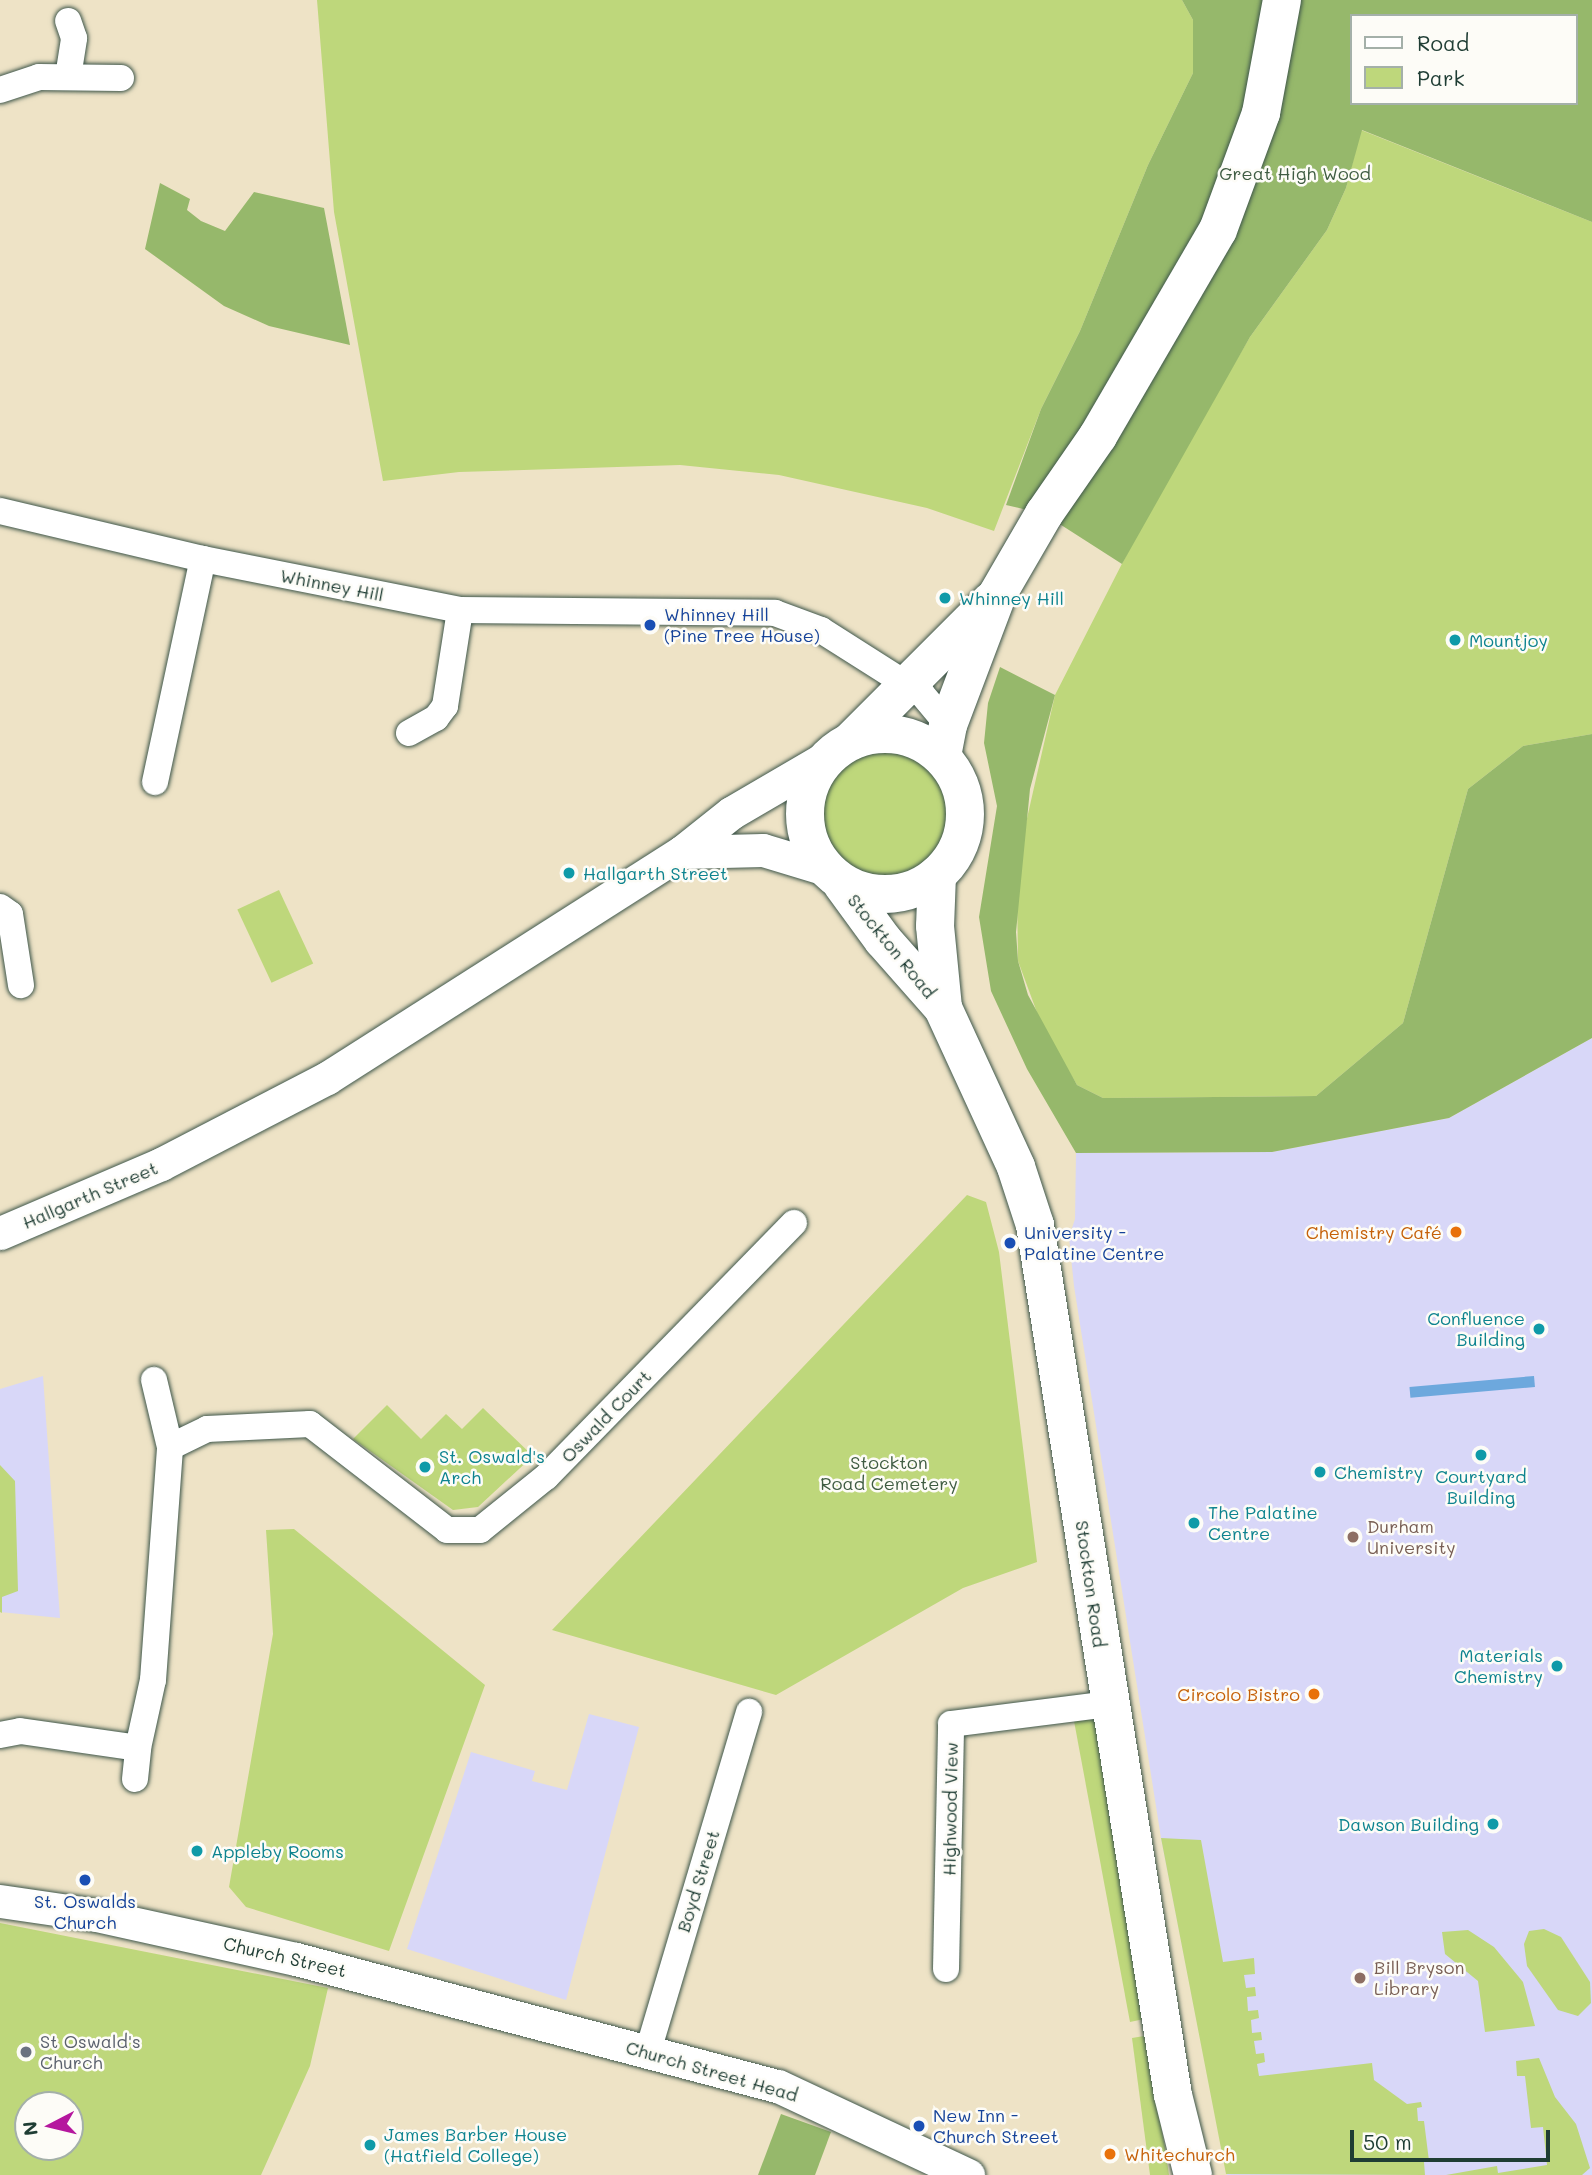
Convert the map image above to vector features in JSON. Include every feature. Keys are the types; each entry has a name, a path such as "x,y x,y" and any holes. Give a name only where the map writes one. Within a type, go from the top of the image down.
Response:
{"main road":[{"path":"997,594 815,775 806,802 813,852 835,877 892,893 916,887 937,875 959,842 965,804 945,740 997,594 1044,514 1098,436 1218,230 1261,113 1282,0"},
{"path":"841,747 875,734 899,734 922,742 945,740"},
{"name":"Stockton Road","path":"937,875 935,926 943,1008"},
{"name":"Stockton Road","path":"835,877 943,1008 1016,1167 1035,1225 1173,2095 1193,2175"}],"street":[{"path":"68,21 74,38 68,77"},
{"path":"0,90 39,77 121,78"},
{"name":"Whinney Hill","path":"0,511 203,559 460,610 775,613 821,630 922,694 945,740"},
{"path":"155,782 203,559"},
{"path":"409,733 436,718 444,706 460,610"},
{"name":"Hallgarth Street","path":"0,1233 161,1164 327,1078 682,852 730,813 841,747"},
{"path":"682,852 763,850 835,877"},
{"path":"7,903 21,985"},
{"name":"Oswald Court","path":"170,1447 207,1429 310,1424 447,1530 480,1531 546,1477 794,1223"},
{"path":"135,1779 138,1748 153,1680 170,1447 154,1380"},
{"name":"Highwood View","path":"946,1969 951,1724 1109,1704"},
{"name":"Boyd Street","path":"648,2051 749,1712"},
{"path":"0,1735 20,1731 138,1748"},
{"name":"Church Street","path":"0,1900 96,1915 296,1959 566,2029"},
{"name":"Church Street Head","path":"566,2029 778,2086 968,2175"}],"shaded area":[{"name":"Durham University","path":"1592,1038 1592,2175 1227,2175 1161,1838 1074,1286 1069,1237 1075,1219 1076,1153 1272,1152 1449,1118"},
{"path":"43,1376 60,1618 0,1612 0,1389"},
{"path":"589,1714 639,1727 566,2000 407,1949 471,1752 535,1771 532,1781 567,1790"}],"green space":[{"path":"317,0 1182,0 1193,20 1193,73 1148,165 1080,331 1041,409 994,531 927,508 779,475 680,465 459,472 383,481 334,212"},
{"name":"Great High Wood","path":"1182,0 1592,0 1592,222 1362,130 1346,188 1327,230 1250,337 1122,564 1044,514 1006,505 1041,409 1080,331 1148,165 1193,73 1193,20"},
{"path":"1361,130 1592,222 1592,734 1523,746 1468,789 1403,1023 1316,1096 1103,1098 1077,1085 1042,1026 1018,961 1017,892 1023,836 1055,695 1156,497 1250,337 1327,230 1346,188"},
{"path":"160,183 190,199 187,210 201,221 225,231 254,192 324,208 350,345 269,326 224,306 145,249"},
{"path":"1000,667 1055,695 1030,789 1016,932 1018,961 1028,995 1077,1085 1103,1098 1316,1096 1403,1023 1468,789 1523,746 1592,734 1592,1038 1449,1118 1272,1152 1076,1153 1027,1069 991,991 979,917 997,806 984,743 988,703"},
{"path":"883,749 908,753 929,767 943,788 947,813 943,838 929,859 908,873 883,877 858,873 837,859 823,838 819,813 823,788 837,767 858,753"},
{"path":"279,890 313,963 272,983 237,909"},
{"name":"Stockton Road Cemetery","path":"967,1195 986,1202 999,1252 1037,1562 963,1588 776,1695 552,1630"},
{"path":"387,1405 421,1439 446,1414 462,1429 483,1408 533,1456 478,1507 453,1510 353,1439"},
{"path":"0,1465 15,1481 18,1591 2,1597 2,1613 0,1612"},
{"path":"294,1529 485,1685 389,1951 246,1907 229,1887 273,1634 266,1530"},
{"path":"1096,1719 1144,2019 1130,2022 1074,1721"},
{"path":"1161,1838 1201,1840 1223,1962 1254,1958 1255,1974 1244,1975 1246,1988 1255,1987 1256,1996 1247,1997 1248,2011 1258,2010 1259,2018 1251,2020 1252,2033 1261,2032 1262,2040 1254,2041 1256,2054 1264,2053 1265,2062 1257,2064 1259,2076 1372,2063 1374,2080 1407,2104 1421,2102 1422,2107 1417,2108 1418,2121 1424,2121 1429,2161 1424,2162 1425,2175 1226,2174"},
{"path":"0,1923 328,1988 310,2066 261,2175 0,2175"},
{"path":"1544,1929 1561,1937 1590,1982 1591,2003 1578,2016 1558,2010 1527,1966 1524,1944 1529,1931"},
{"path":"1468,1930 1494,1947 1523,1982 1535,2026 1485,2032 1478,1981 1445,1954 1442,1932"},
{"path":"1144,2036 1169,2175 1150,2175 1132,2038"},
{"path":"1539,2058 1555,2097 1576,2124 1590,2168 1582,2175 1446,2175 1497,2166 1498,2173 1547,2165 1543,2127 1531,2128 1525,2076 1517,2076 1516,2061"},
{"path":"781,2114 831,2132 815,2175 758,2175"}],"water":[{"path":"1534,1376 1535,1387 1410,1398 1409,1387"}],"place":[{"name":"Whinney Hill","path":"945,598"},
{"name":"Whinney Hill (Pine Tree House)","path":"650,625"},
{"name":"Mountjoy","path":"1455,640"},
{"name":"Hallgarth Street","path":"569,873"},
{"name":"Chemistry Café","path":"1456,1232"},
{"name":"University - Palatine Centre","path":"1010,1243"},
{"name":"Confluence Building","path":"1539,1329"},
{"name":"Courtyard Building","path":"1481,1455"},
{"name":"St. Oswald's Arch","path":"425,1467"},
{"name":"Chemistry","path":"1320,1472"},
{"name":"The Palatine Centre","path":"1194,1523"},
{"name":"Durham University","path":"1353,1537"},
{"name":"Materials Chemistry","path":"1557,1666"},
{"name":"Circolo Bistro","path":"1314,1694"},
{"name":"Dawson Building","path":"1493,1824"},
{"name":"Appleby Rooms","path":"197,1851"},
{"name":"St. Oswalds Church","path":"85,1880"},
{"name":"Bill Bryson Library","path":"1360,1978"},
{"name":"St Oswald's Church","path":"26,2052"},
{"name":"New Inn - Church Street","path":"919,2126"},
{"name":"James Barber House (Hatfield College)","path":"370,2145"},
{"name":"Whitechurch","path":"1110,2154"}]}
